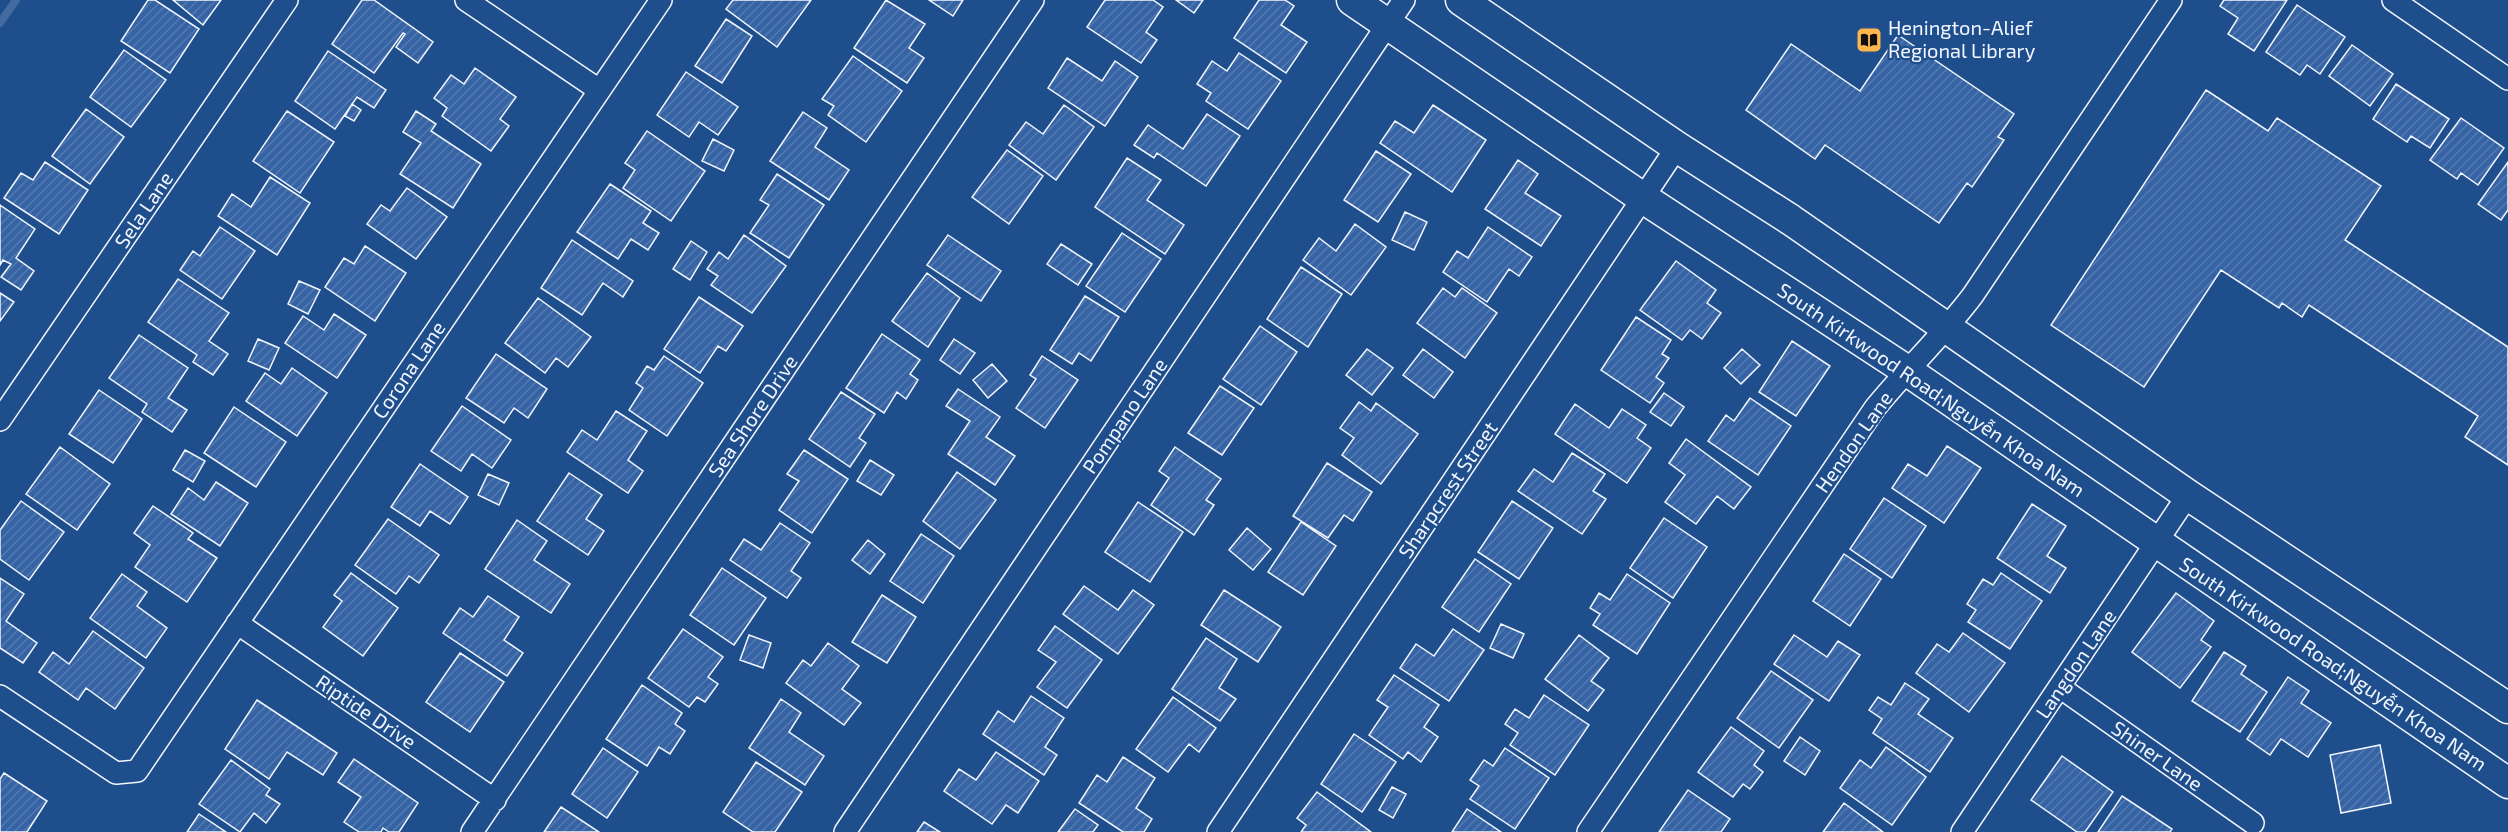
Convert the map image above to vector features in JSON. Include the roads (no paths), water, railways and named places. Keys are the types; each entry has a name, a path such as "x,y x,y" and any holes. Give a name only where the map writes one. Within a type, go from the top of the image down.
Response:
{"main road":[{"name":"South Kirkwood Road;Nguyễn Khoa Nam","path":"1352,0 1643,198 1906,370 2508,783"},
{"path":"1461,0 1677,147 1791,220 2188,495 2508,708"}],"street":[{"name":"Sela Lane","path":"0,420 287,0"},
{"path":"466,0 599,90"},
{"name":"Corona Lane","path":"0,696 116,773 136,771 661,0"},
{"name":"Sea Shore Drive","path":"472,832 1033,0"},
{"name":"Pompano Lane","path":"845,832 1404,0"},
{"name":"Hendon Lane","path":"1588,832 1875,408 1906,370 1948,328 2171,0"},
{"path":"2392,0 2504,68"},
{"name":"Sharpcrest Street","path":"1218,832 1677,147"},
{"name":"Langdon Lane","path":"1962,832 2061,688 2188,495"},
{"name":"Riptide Drive","path":"237,623 495,800"},
{"name":"Shiner Lane","path":"2061,688 2253,823"}],"waterway":[{"path":"0,23 16,0"}],"place":[{"name":"Henington-Alief Regional Library","path":"1869,40"}]}
